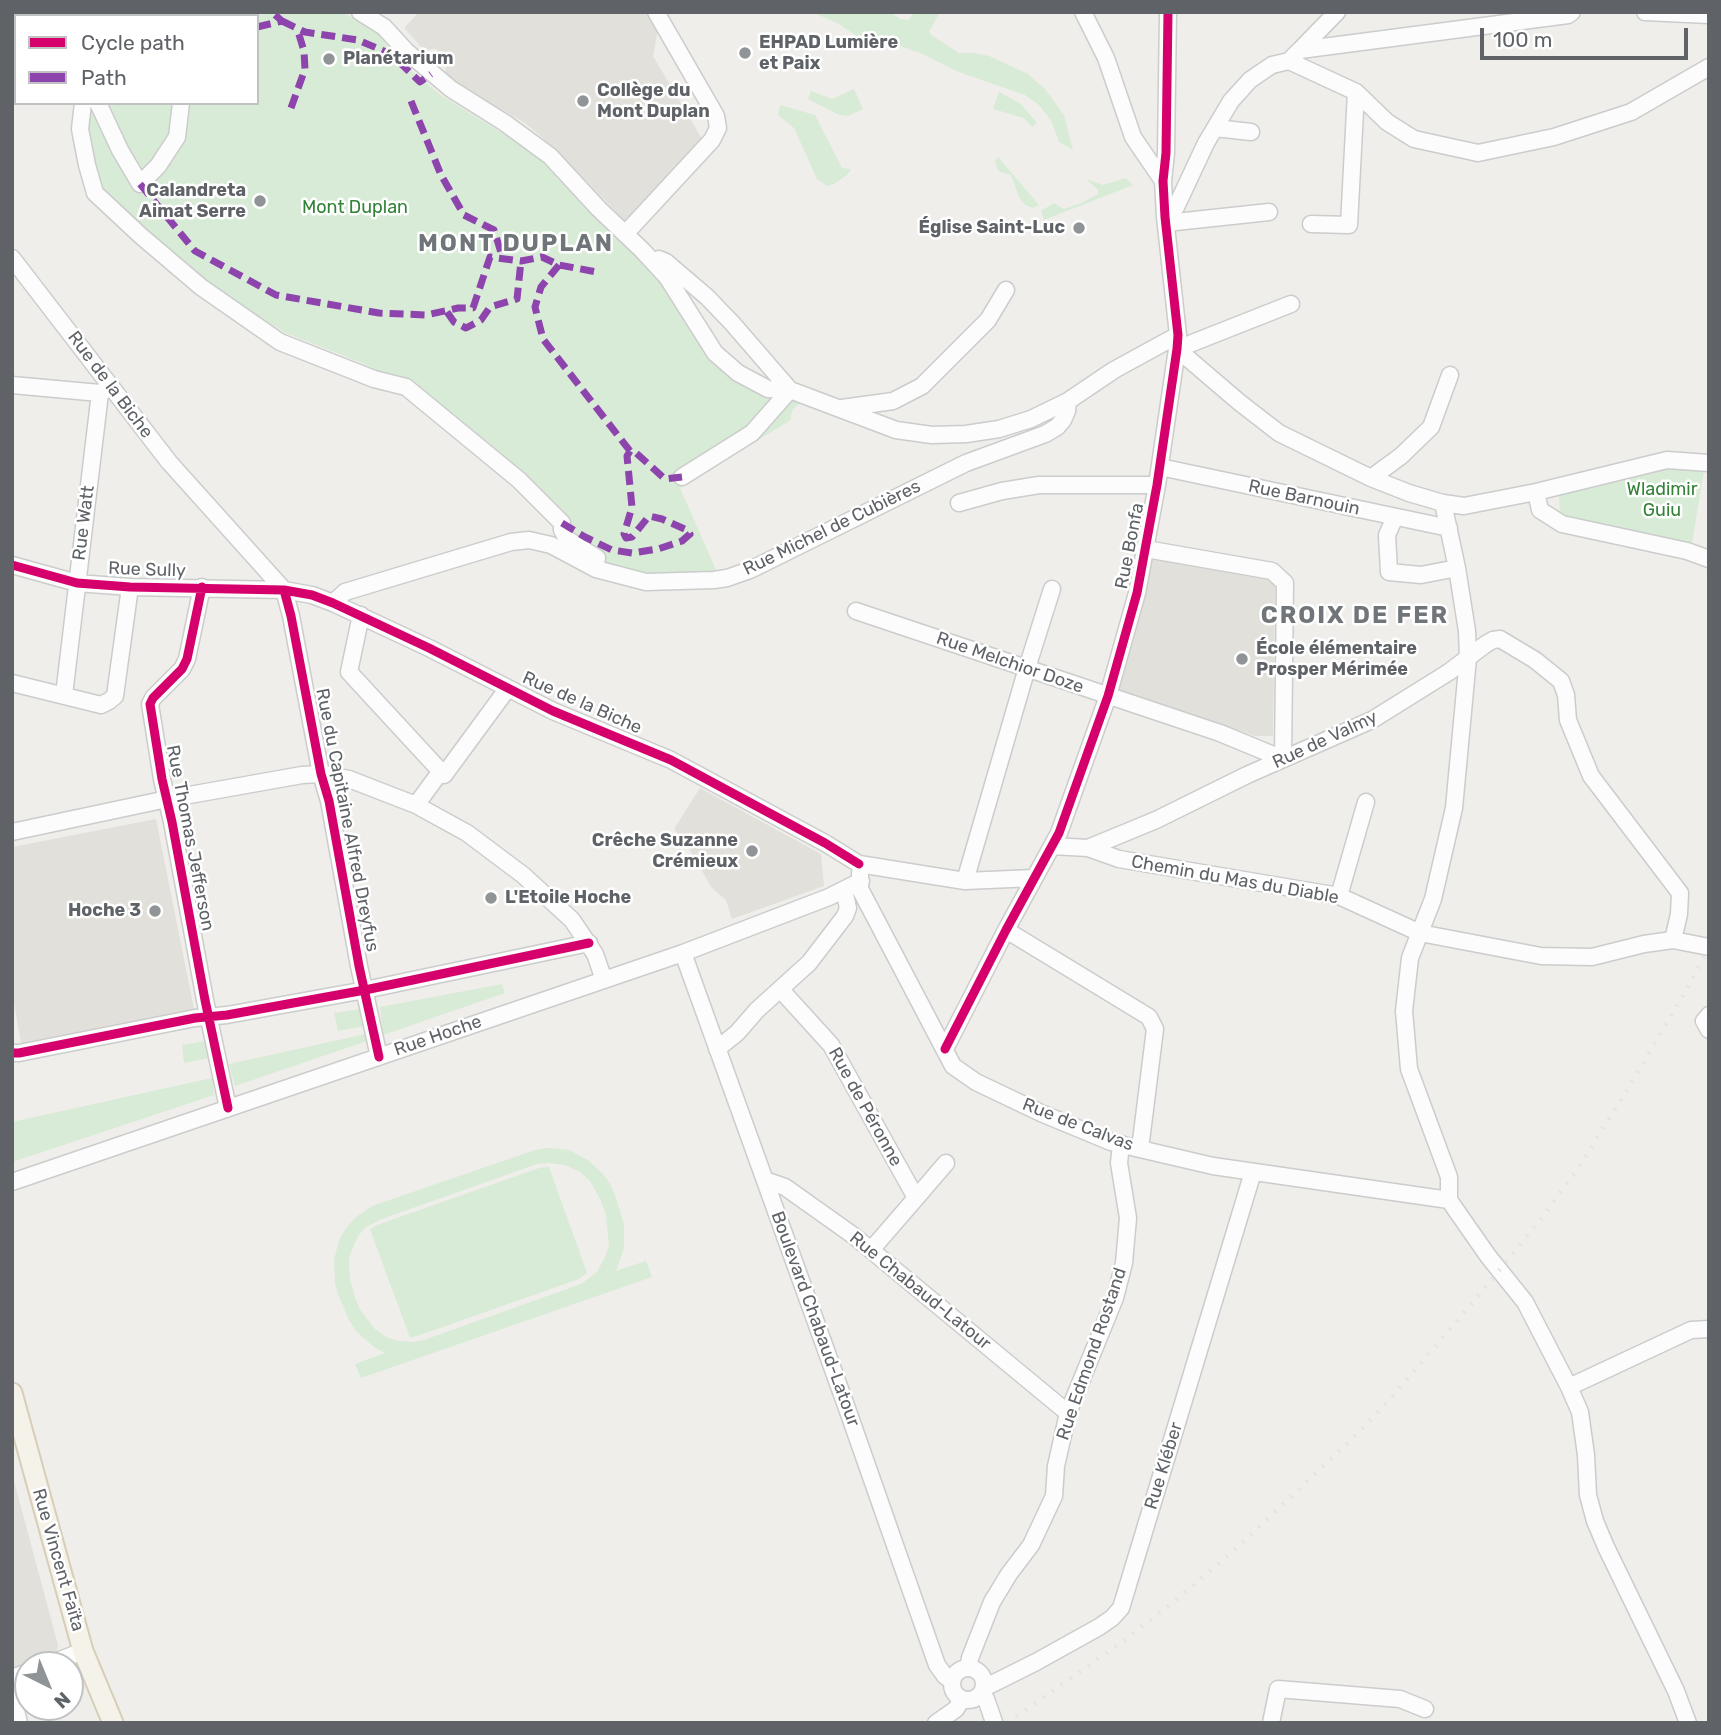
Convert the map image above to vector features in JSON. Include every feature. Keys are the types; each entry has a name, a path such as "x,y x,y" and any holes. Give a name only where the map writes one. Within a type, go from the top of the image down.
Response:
{"main road":[{"name":"Rue Vincent Faïta","path":"12,1393 83,1651"},
{"name":"Rue Vincent Faïta","path":"84,1653 113,1723"}],"street":[{"path":"360,12 384,27 406,51 451,89 505,123 550,156 667,277 715,353 738,373 768,389 790,390 897,430 932,435 999,429 1031,419 1068,401"},
{"path":"625,234 716,135 718,122 656,12"},
{"path":"1083,12 1106,58 1133,137 1163,181"},
{"name":"Rue Bonfa","path":"945,1049 1059,832 1108,696 1137,593 1160,467 1178,342 1163,181 1166,153 1168,12"},
{"path":"1294,55 1337,12"},
{"path":"1166,220 1176,207 1206,143 1231,101 1251,80 1272,65 1294,55 1568,15 1572,12"},
{"path":"1645,12 1709,15"},
{"path":"1294,55 1356,92 1387,122 1414,139 1478,153 1554,137 1631,112 1709,67"},
{"path":"1311,224 1349,225 1356,92"},
{"path":"83,105 80,129 95,193 118,215 201,287 281,341 374,379 406,387 519,480 562,523 562,530 567,538 597,558 596,569"},
{"path":"99,105 140,184 158,166 177,136 181,105"},
{"path":"1215,128 1251,132"},
{"path":"1166,220 1269,212"},
{"path":"642,250 666,262 707,297 790,390"},
{"name":"Rue de la Biche","path":"12,258 105,390 284,590 312,595 361,615 553,711 691,769 859,864 965,881 1034,878"},
{"path":"840,408 893,401 922,386 988,320 1006,290"},
{"name":"Rue Michel de Cubières","path":"333,603 345,592 511,542 529,540 551,545 596,569 646,582 714,580 750,570 966,463 1045,434 1063,420 1068,401 1114,370 1178,342 1291,304"},
{"path":"1178,342 1239,402 1279,433 1371,478 1443,503 1464,506 1536,492 1667,460 1709,463"},
{"path":"1371,478 1401,456 1431,427 1450,375"},
{"path":"12,385 105,390"},
{"name":"Rue Watt","path":"64,695 105,390"},
{"path":"682,477 752,433 790,390"},
{"name":"Rue Barnouin","path":"1160,467 1449,528"},
{"path":"959,503 1002,491 1039,485 1157,485"},
{"path":"1536,492 1540,510 1562,524 1687,551 1709,559"},
{"path":"1443,503 1468,631 1468,658 1454,808 1433,898 1410,958 1404,1011 1409,1069 1449,1177 1449,1200 1488,1256 1525,1302 1580,1412 1588,1496 1595,1521 1670,1678 1688,1723"},
{"path":"1395,517 1387,535 1389,572 1421,575 1457,568"},
{"path":"1146,549 1272,571 1285,583 1283,759"},
{"name":"Rue Sully","path":"12,565 77,583 130,587 284,590"},
{"path":"12,683 101,705 116,696 130,587"},
{"name":"Rue Thomas Jefferson","path":"202,587 187,659 182,669 150,704 228,1108"},
{"path":"965,881 1052,589"},
{"name":"Rue du Capitaine Alfred Dreyfus","path":"284,590 292,616 321,774 329,801 379,1057"},
{"name":"Rue Melchior Doze","path":"856,611 1220,733 1283,759"},
{"path":"361,615 349,672 444,775 508,688"},
{"name":"Rue de Valmy","path":"1052,846 1088,848 1156,820 1372,720 1486,644 1500,639 1535,660 1561,681 1566,695 1568,720 1591,776 1680,893 1679,914 1673,940"},
{"path":"416,805 441,771"},
{"path":"12,832 167,799 302,775 321,774 349,779 416,805 467,833 523,875 572,920 595,954 604,980"},
{"path":"1339,896 1366,802"},
{"name":"Chemin du Mas du Diable","path":"1088,848 1119,859 1339,896 1420,933 1541,957 1592,957 1673,940 1709,947"},
{"path":"717,1049 809,964 845,916 859,864"},
{"name":"Rue Hoche","path":"12,1182 683,953 855,886"},
{"name":"Rue de Calvas","path":"855,886 953,1066 976,1082 1041,1114 1140,1149 1213,1166 1449,1200"},
{"path":"1006,930 1149,1017 1155,1029 1140,1149"},
{"path":"12,1053 19,1054 195,1018 365,990 589,943"},
{"name":"Boulevard Chabaud-Latour","path":"683,953 937,1665 944,1676 953,1681"},
{"name":"Rue de Péronne","path":"781,990 831,1045 916,1198"},
{"path":"1709,1015 1704,1021 1709,1030"},
{"name":"Rue Edmond Rostand","path":"968,1668 992,1602 1031,1545 1054,1496 1056,1466 1068,1413 1115,1298 1124,1264 1128,1218 1119,1163 1121,1144"},
{"path":"871,1250 946,1163"},
{"name":"Rue Kléber","path":"936,1723 956,1709 962,1699 972,1700 990,1685 1099,1628 1121,1608 1253,1172"},
{"name":"Rue Chabaud-Latour","path":"765,1180 785,1187 854,1236 1068,1413"},
{"path":"1569,1387 1691,1330 1709,1329"},
{"path":"962,1699 954,1692 953,1681 958,1672 968,1668 980,1673 994,1722"},
{"path":"1271,1723 1278,1689 1400,1699 1425,1709"},
{"path":"12,1695 19,1723"}],"shaded area":[{"name":"Collège du Mont Duplan","path":"419,12 645,12 658,29 653,56 704,142 628,224 552,146 525,123 449,79 445,73 446,62 436,49 424,50 404,28"},
{"path":"1152,558 1265,576 1275,585 1273,736 1255,736 1118,690"},
{"name":"Crêche Suzanne Crémieux","path":"700,788 821,854 824,886 732,919 726,900 712,888 674,829"},
{"path":"156,819 194,1009 21,1043 12,991 12,847"},
{"path":"14,1481 58,1645 57,1651 14,1651 12,1670"}],"green space":[{"name":"Mont Duplan","path":"341,12 380,34 391,54 442,96 533,152 603,226 654,269 704,348 771,396 802,402 793,409 791,420 680,488 717,572 654,576 609,564 570,533 572,526 524,475 390,377 286,333 210,287 120,213 99,186 85,132 89,105 259,105 259,14 113,14"},
{"path":"812,12 889,12 909,20 914,12 940,12 929,32 931,35 959,53 989,56 1028,74 1045,89 1064,115 1073,150 1059,142 1052,122 1039,105 1025,95 956,71 900,46 883,47 861,39 839,24"},
{"path":"854,89 863,109 848,116 839,115 808,99 811,91 832,99"},
{"path":"999,92 1021,104 1037,123 1032,127 1024,118 993,109"},
{"path":"780,105 815,115 842,168 851,169 847,175 827,186 817,179 794,128 778,115"},
{"path":"998,157 1039,205 1033,208 1025,205 1011,175 998,171 995,162"},
{"path":"1126,178 1133,185 1044,220 1041,211 1054,203 1064,209 1098,194 1098,190 1086,179 1103,185"},
{"name":"Wladimir Guiu","path":"1655,464 1704,470 1692,543 1626,529 1585,526 1560,518 1559,492"},
{"path":"502,984 505,993 383,1035 380,1007"},
{"path":"361,1009 365,1026 338,1031 334,1013"},
{"path":"366,1034 367,1041 235,1086 229,1064"},
{"path":"205,1041 209,1058 184,1063 182,1045"},
{"path":"212,1078 214,1095 12,1162 12,1122"},
{"path":"535,1150 569,1150 589,1161 601,1172 615,1195 624,1224 624,1248 616,1271 646,1261 652,1277 361,1378 355,1364 385,1353 356,1331 338,1294 334,1259 340,1238 347,1227 372,1206","holes":["537,1164 565,1165 580,1172 590,1181 606,1215 609,1245 597,1272 581,1284 424,1340 399,1341 386,1337 375,1329 361,1311 350,1280 351,1252 358,1236 366,1227"]},
{"path":"549,1167 587,1273 579,1279 410,1338 370,1229 539,1168"}],"railway":[{"path":"1007,1723 1176,1600 1240,1545 1351,1440 1391,1398 1541,1219 1579,1167 1631,1084 1709,948"}],"marked path":[{"path":"259,27 282,21 272,12"},
{"path":"282,21 305,32 358,40 391,54 420,82 431,74"},
{"path":"291,108 305,69 304,51 297,28"},
{"path":"411,101 441,175 464,215 494,230 503,259"},
{"path":"140,184 195,251 276,295 379,313 426,315 458,308 473,308 490,257 521,261 542,257 559,265 597,272"},
{"path":"447,312 454,322 466,328 481,320 490,307 517,299 521,261"},
{"path":"559,265 541,287 535,307 543,339 630,451"},
{"path":"562,523 612,550 632,553 658,549 682,541 690,534 687,530 649,516 632,537 626,538 624,534 632,507 627,456 630,451 635,452 665,479 682,477"}],"cycle path":[{"path":"945,1049 1059,833 1108,696 1137,593 1157,485 1178,335 1163,181 1166,153 1168,12"},
{"path":"12,565 77,583 130,587 284,590 312,595 429,648 553,711 671,760 859,864"},
{"path":"202,587 187,659 182,669 150,704 162,779 228,1108"},
{"path":"284,590 379,1057"},
{"path":"12,1053 195,1018 227,1015 365,990 589,943"}],"place":[{"name":"EHPAD Lumière et Paix","path":"745,53"},
{"name":"Planétarium","path":"329,59"},
{"name":"Collège du Mont Duplan","path":"583,101"},
{"name":"Calandreta Aimat Serre","path":"260,201"},
{"name":"Église Saint-Luc","path":"1079,228"},
{"name":"École élémentaire Prosper Mérimée","path":"1242,659"},
{"name":"Crêche Suzanne Crémieux","path":"752,851"},
{"name":"L'Etoile Hoche","path":"491,898"},
{"name":"Hoche 3","path":"155,911"}],"district":[{"name":"MONT DUPLAN","path":"516,244"},
{"name":"CROIX DE FER","path":"1355,616"}]}
